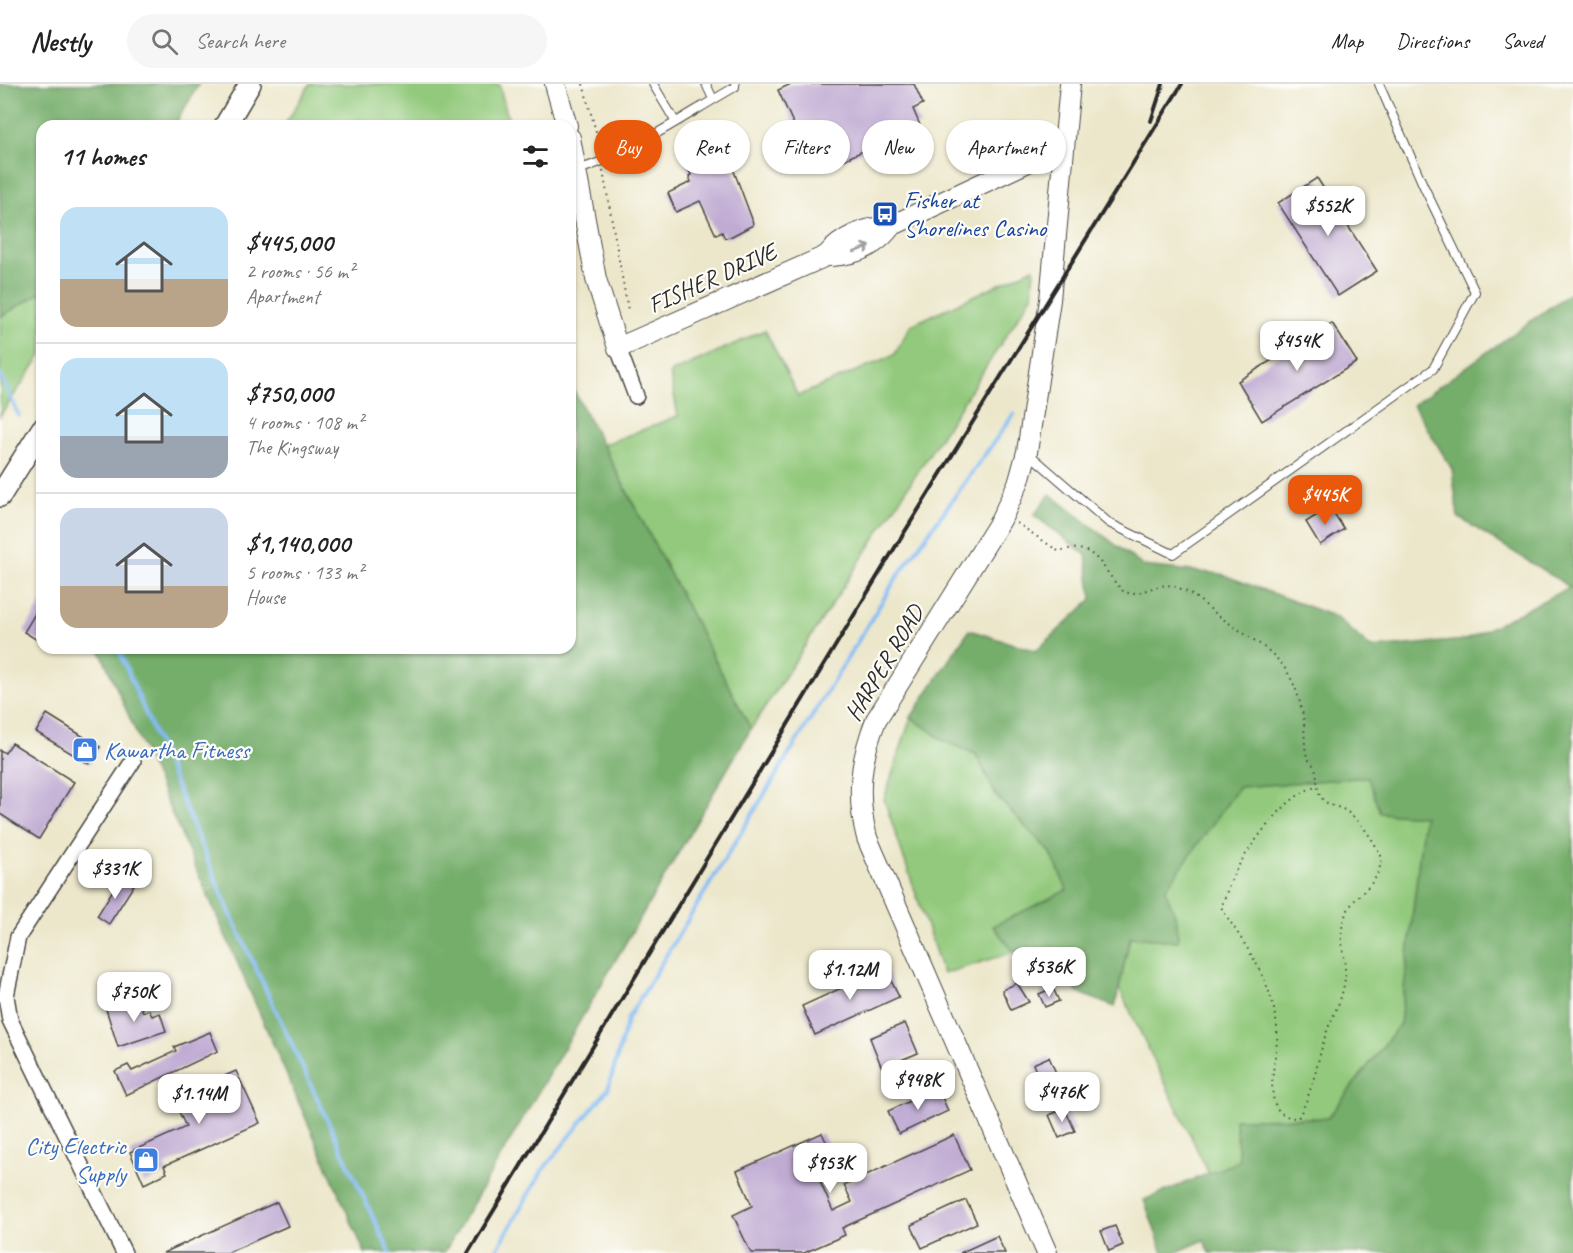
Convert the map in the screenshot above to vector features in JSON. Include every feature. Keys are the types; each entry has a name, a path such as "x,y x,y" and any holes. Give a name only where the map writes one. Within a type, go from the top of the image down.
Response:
{"main road":[{"path":"229,120 250,84"},
{"path":"0,496 36,439"}],"street":[{"path":"555,84 565,120"},
{"name":"HARPER ROAD","path":"1066,125 1070,84"},
{"path":"576,165 596,279 636,396"},
{"name":"FISHER DRIVE","path":"618,348 826,256 837,243 874,227 891,226 1002,174"},
{"name":"HARPER ROAD","path":"1047,1253 867,838 859,785 867,742 876,720 1001,520 1019,481 1028,453 1050,300 1061,174"},
{"path":"124,1253 10,1020 6,996 18,937 133,761"}],"lane":[{"path":"652,84 674,120"},
{"path":"706,84 713,99"},
{"path":"677,120 735,87 735,84"},
{"path":"1028,453 1109,523 1173,554 1433,369 1475,292 1424,187 1379,84"},
{"path":"577,170 594,164"}],"path":[{"path":"583,84 594,123"},
{"path":"604,174 628,310"},
{"path":"1012,520 1058,551 1074,546 1087,549 1124,592 1132,594 1171,585 1193,595 1221,618 1266,646 1284,664 1296,691 1303,712 1307,758 1315,768 1319,787 1320,795 1331,807 1346,811 1365,830 1382,858 1379,874 1374,884 1347,913 1341,931 1346,956 1344,986 1316,1067 1314,1085 1298,1118 1290,1118 1282,1115 1274,1100 1277,1027 1265,979 1251,950 1221,907 1235,872 1287,802 1310,787 1319,787"}],"green space":[{"path":"0,84 199,84 178,120 36,120 36,296 0,317"},
{"path":"310,84 499,84 508,120 288,120"},
{"path":"1034,268 1032,296 751,729 603,445 678,416 670,373 765,330 798,396 894,355 911,325"},
{"path":"1573,291 1573,1253 1210,1253 1204,1240 1175,1253 1163,1253 1144,1200 1239,1161 1235,1119 1328,1118 1400,1024 1424,816 1380,813 1368,777 1239,787 1165,890 1177,920 1178,941 1130,937 1115,1007 1077,992 1049,950 1014,952 993,926 1067,890 1051,853 996,796 976,754 944,741 911,717 969,630 1036,651 1092,599 1086,555 1034,515 1050,494 1143,566 1221,574 1336,617 1371,648 1466,640 1570,587 1458,517 1452,469 1413,405"},
{"path":"36,296 36,363 0,416 0,317"},
{"path":"576,394 751,729 444,1253 365,1253 102,654 576,654"},
{"path":"911,717 944,741 976,754 996,796 1051,853 1068,890 993,926 1014,952 943,974 884,799"},
{"path":"1369,777 1424,815 1400,1024 1328,1118 1235,1119 1240,1161 1209,1174 1119,988 1130,937 1178,941 1177,920 1164,890 1239,787"}],"building":[{"path":"791,84 914,84 923,104 913,109 918,120 862,120 862,151 850,157 850,120 792,120 778,90"},
{"path":"735,174 753,225 725,238 722,232 716,235 700,201 676,212 668,193 691,182 689,176"},
{"path":"1317,178 1377,271 1338,296 1278,203"},
{"path":"1332,323 1357,362 1262,421 1238,381"},
{"path":"1330,507 1344,529 1320,545 1306,522"},
{"path":"36,612 36,639 24,632"},
{"path":"47,714 100,747 89,764 36,732"},
{"path":"12,743 74,782 39,839 0,814 0,750 5,753"},
{"path":"121,877 134,885 109,924 97,916"},
{"path":"885,968 899,997 815,1035 802,1006"},
{"path":"1017,983 1029,1002 1011,1010 1002,990"},
{"path":"1053,988 1059,1001 1045,1007 1039,994"},
{"path":"138,998 143,1012 149,1010 152,1016 160,1013 166,1031 118,1047 106,1009"},
{"path":"905,1023 918,1053 882,1068 870,1038"},
{"path":"210,1032 218,1051 126,1095 115,1071 128,1065 132,1071 176,1051 174,1047"},
{"path":"1049,1057 1060,1082 1043,1089 1033,1064"},
{"path":"236,1071 260,1123 164,1166 167,1173 144,1184 130,1152 186,1127 173,1099"},
{"path":"938,1088 948,1111 899,1134 888,1111"},
{"path":"1065,1109 1075,1131 1059,1138 1049,1115"},
{"path":"822,1133 830,1150 810,1159 833,1211 852,1202 844,1185 954,1135 970,1170 842,1228 845,1235 804,1253 751,1253 733,1215 752,1206 737,1171"},
{"path":"966,1200 977,1223 922,1248 911,1225"},
{"path":"277,1202 288,1226 227,1253 163,1253"},
{"path":"1115,1226 1123,1245 1109,1251 1101,1231"},
{"path":"997,1236 1005,1253 960,1253"}],"waterway":[{"path":"0,374 19,416"},
{"path":"495,1253 542,1171 608,1089 628,1018 897,577 1014,414"},
{"path":"121,654 229,911 390,1253"}],"railway":[{"path":"1151,121 1163,84"},
{"path":"468,1253 891,554 1182,84"}],"place":[{"name":"Fisher at Shorelines Casino","path":"885,214"},
{"name":"Kawartha Fitness","path":"85,750"},
{"name":"City Electric Supply","path":"146,1160"}]}
